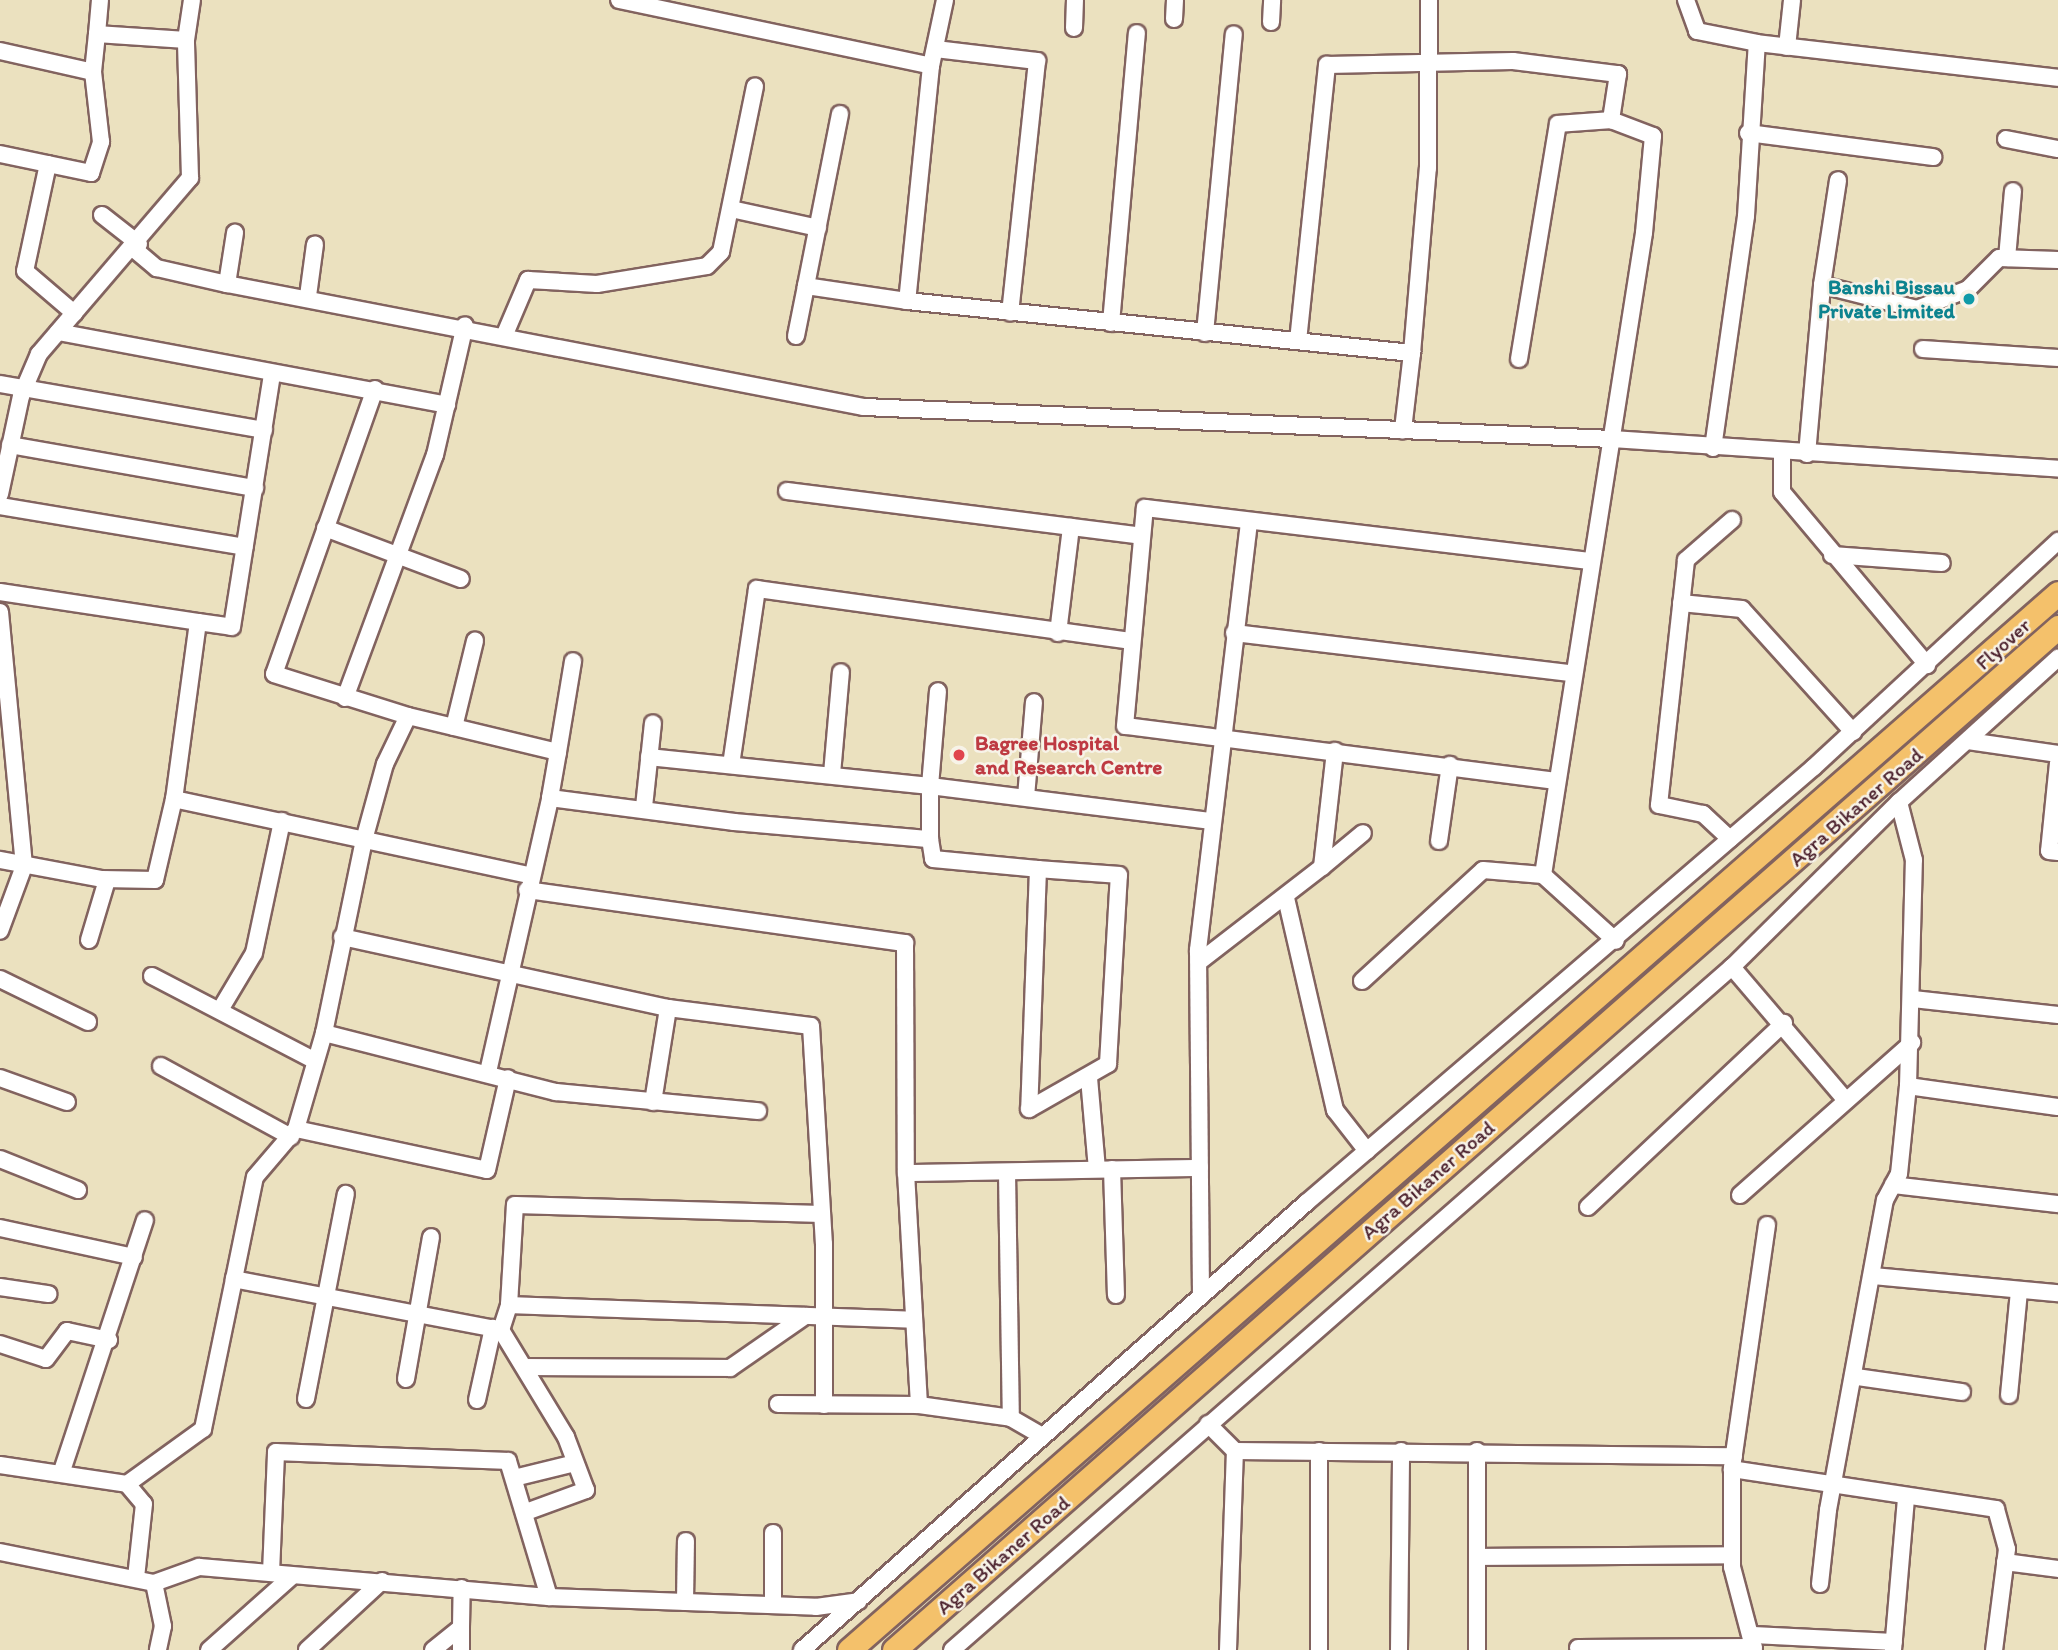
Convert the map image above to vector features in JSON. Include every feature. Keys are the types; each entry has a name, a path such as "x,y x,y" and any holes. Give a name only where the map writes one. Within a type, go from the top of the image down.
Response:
{"highway":[{"name":"Flyover","path":"849,1650 1947,695 2058,593"},
{"name":"Flyover","path":"1964,712 2058,628"},
{"name":"Agra Bikaner Road","path":"894,1650 1964,712"}],"street":[{"path":"0,154 91,173 97,166 93,72 100,0"},
{"path":"0,495 24,390 58,332 136,246 190,178 186,40 192,0"},
{"path":"619,0 642,2 931,66"},
{"path":"907,301 931,66 945,0"},
{"path":"1074,28 1075,0"},
{"path":"1174,19 1175,0"},
{"path":"1271,22 1272,0"},
{"path":"1403,430 1412,353 1430,62 1429,0"},
{"path":"1686,0 1697,31 1787,47 2058,78"},
{"path":"1787,47 1792,0"},
{"path":"1111,323 1138,33"},
{"path":"97,34 186,40"},
{"path":"1205,333 1234,34"},
{"path":"1713,448 1746,216 1748,133 1757,43"},
{"path":"935,49 1037,61 1010,313"},
{"path":"0,51 93,72"},
{"path":"1298,341 1327,65 1513,61 1618,74 1611,120"},
{"path":"505,334 528,280 597,284 707,266 721,252 755,86"},
{"path":"796,336 840,114"},
{"path":"1519,359 1559,124 1611,120 1653,136 1612,439 1571,673 1543,875"},
{"path":"1748,133 1933,157"},
{"path":"2006,139 2058,149"},
{"path":"48,164 24,271 74,313"},
{"path":"1807,454 1822,285 1839,180"},
{"path":"2007,258 2014,191"},
{"path":"731,209 818,228"},
{"path":"102,215 158,268 227,284 308,296 466,326 864,407 1612,439 1713,448 2058,469"},
{"path":"227,284 234,233"},
{"path":"308,296 315,244"},
{"path":"1822,285 1917,309 1968,289 1999,258 2058,260"},
{"path":"806,286 1010,313 1412,353"},
{"path":"345,698 402,555 447,405 466,326"},
{"path":"58,332 272,374 375,388 447,405"},
{"path":"1923,349 2058,358"},
{"path":"0,592 232,627 272,374"},
{"path":"0,384 264,430"},
{"path":"375,388 274,674 408,716 558,752"},
{"path":"10,445 255,488"},
{"path":"1782,452 1782,492 1832,555 1927,665"},
{"path":"787,491 1142,536"},
{"path":"0,506 245,547"},
{"path":"1556,781 1450,765 1123,725 1145,508 1590,561"},
{"path":"1730,839 1703,814 1659,805 1686,559 1732,520"},
{"path":"1201,1296 1199,962 1219,738 1250,522"},
{"path":"1058,633 1071,527"},
{"path":"325,528 461,579"},
{"path":"802,1650 1367,1151 1616,941 1853,732 2058,541"},
{"path":"1832,555 1942,563"},
{"path":"731,765 757,589 1131,642"},
{"path":"1681,603 1742,609 1853,732"},
{"path":"0,612 24,866 0,930"},
{"path":"0,860 107,880 155,880 174,799 198,622"},
{"path":"1234,633 1571,673"},
{"path":"454,727 475,640"},
{"path":"952,1650 1732,967 1899,802 2058,659"},
{"path":"488,1072 550,798 573,661"},
{"path":"832,774 841,672"},
{"path":"938,691 930,786 930,839 933,859 1119,875 1108,1064 1029,1109 1038,869"},
{"path":"1026,797 1034,702"},
{"path":"127,1484 203,1429 255,1177 294,1133 324,1033 364,840 385,764 408,716"},
{"path":"644,807 653,723"},
{"path":"1968,741 2058,754"},
{"path":"1322,867 1335,751"},
{"path":"649,757 832,774 1210,821"},
{"path":"2058,763 2049,850 2058,852"},
{"path":"1439,841 1450,765"},
{"path":"550,798 930,839"},
{"path":"174,799 364,840 529,883 905,943 906,1173 912,1320 919,1405"},
{"path":"1820,1584 1834,1482 1857,1377 1885,1200 1893,1185 1908,1086 1912,1043 1914,860 1899,802"},
{"path":"220,1010 254,953 282,821"},
{"path":"1199,962 1286,898 1363,833"},
{"path":"1362,981 1483,870 1543,875 1616,941"},
{"path":"89,940 107,880"},
{"path":"1286,898 1335,1110 1367,1151"},
{"path":"342,937 668,1007 811,1026 822,1214 824,1405"},
{"path":"1732,967 1784,1023 1844,1098"},
{"path":"152,976 315,1061"},
{"path":"0,979 88,1022"},
{"path":"1913,999 2058,1016"},
{"path":"653,1102 668,1007"},
{"path":"1588,1207 1784,1023"},
{"path":"324,1033 488,1072 556,1092 758,1111"},
{"path":"1740,1195 1844,1098 1912,1043"},
{"path":"161,1066 294,1133 486,1170 508,1078"},
{"path":"1089,1077 1105,1169 1116,1295"},
{"path":"0,1078 67,1102"},
{"path":"1908,1086 2058,1107"},
{"path":"0,1159 78,1190"},
{"path":"906,1173 1200,1168"},
{"path":"1007,1172 1011,1418"},
{"path":"1893,1185 2058,1204"},
{"path":"306,1399 346,1194"},
{"path":"477,1400 497,1329 509,1305 515,1205 822,1214"},
{"path":"62,1471 109,1340 145,1220"},
{"path":"1754,1644 1732,1555 1733,1463 1767,1226"},
{"path":"0,1228 134,1257"},
{"path":"406,1379 415,1314 431,1237"},
{"path":"1873,1276 2019,1292 2058,1293"},
{"path":"234,1279 497,1329 528,1367 586,1490 526,1511"},
{"path":"0,1287 48,1294"},
{"path":"2009,1395 2019,1292"},
{"path":"509,1305 912,1320"},
{"path":"528,1367 730,1368 805,1316"},
{"path":"0,1344 46,1359 67,1331 109,1340"},
{"path":"1857,1377 1962,1392"},
{"path":"779,1404 919,1405 1011,1418 1042,1436"},
{"path":"1208,1424 1235,1451 1477,1451 1733,1463 1906,1496 1996,1509 2005,1562 1994,1650"},
{"path":"1228,1650 1235,1451"},
{"path":"1319,1451 1319,1650"},
{"path":"1399,1650 1401,1451"},
{"path":"1476,1650 1477,1451"},
{"path":"271,1573 276,1452 508,1461 526,1511 549,1597"},
{"path":"514,1478 575,1463"},
{"path":"0,1465 62,1471 127,1484 144,1504 136,1578"},
{"path":"1578,1648 1754,1644 1894,1646 1906,1496"},
{"path":"772,1533 772,1605"},
{"path":"685,1602 686,1541"},
{"path":"0,1552 154,1583 199,1567 549,1597 772,1605 859,1601"},
{"path":"1477,1557 1732,1555"},
{"path":"2005,1562 2058,1569"},
{"path":"209,1650 292,1576"},
{"path":"307,1650 382,1581"},
{"path":"154,1583 163,1626 158,1650"},
{"path":"460,1650 462,1588"},
{"path":"433,1650 461,1627"}],"place":[{"name":"Banshi Bissau Private Limited","path":"1969,299"},
{"name":"Bagree Hospital and Research Centre","path":"959,755"}]}
